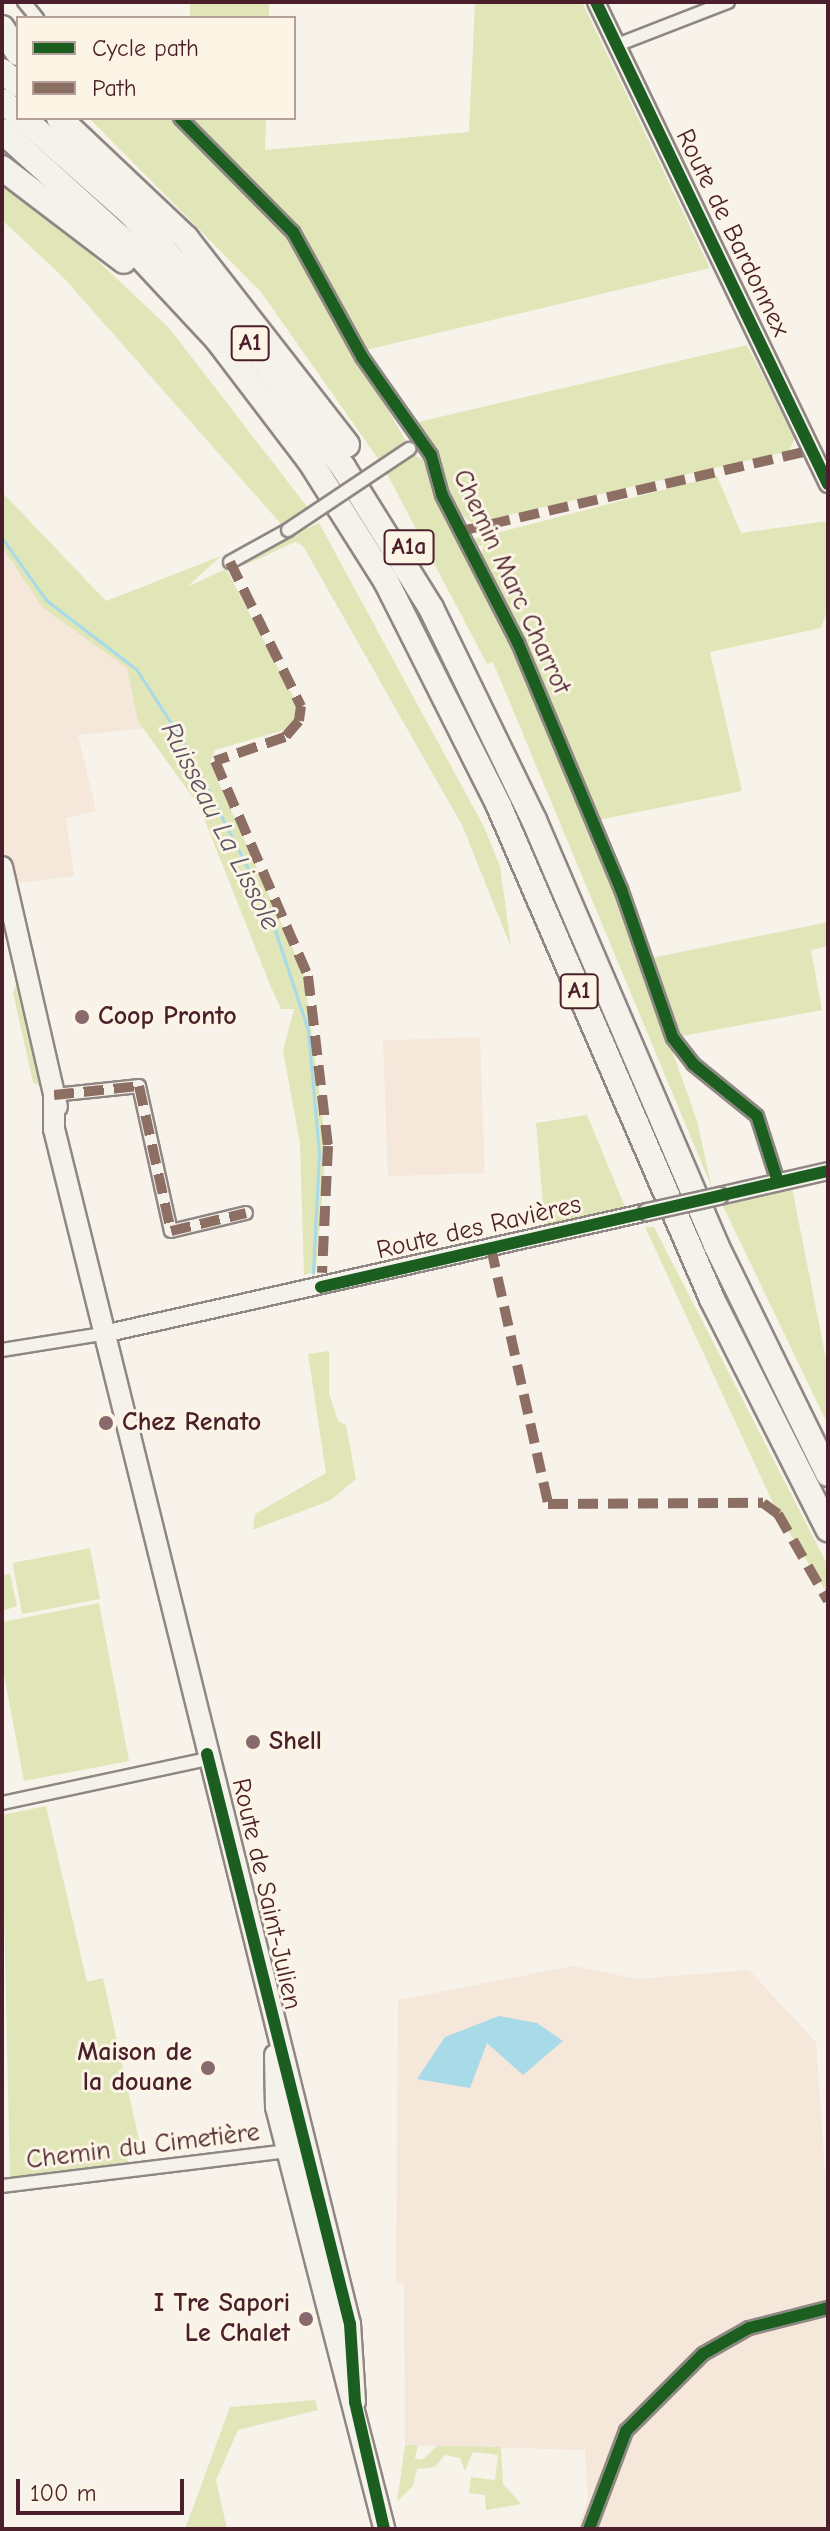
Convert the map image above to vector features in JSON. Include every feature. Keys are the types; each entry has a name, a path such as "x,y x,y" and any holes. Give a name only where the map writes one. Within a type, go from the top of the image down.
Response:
{"highway":[{"path":"2,28 16,50"},
{"name":"A1","path":"24,120 141,224 254,348 343,467 431,608 534,820 716,1245 828,1474"},
{"name":"A1a","path":"61,120 99,151 203,257 326,413 409,547 431,608"},
{"path":"71,120 99,151"},
{"name":"A1","path":"7,136 135,251 241,368 331,490 431,664 712,1299 828,1529"},
{"path":"2,168 86,228 241,368"}],"main road":[{"name":"Route de Saint-Julien","path":"2,867 73,1165 71,1185 303,2169 307,2222 327,2271"},
{"name":"Route de Saint-Julien","path":"205,1757 275,2051 276,2107 288,2151 318,2194 327,2271"},
{"path":"327,2271 384,2529"}],"street":[{"name":"Route de Bardonnex","path":"596,2 828,484"},
{"path":"617,45 728,2"},
{"name":"Chemin Marc Charrot","path":"182,120 293,232 362,357 422,441 518,643 621,889 673,1038 693,1064 757,1116 778,1182"},
{"path":"230,562 288,530 422,441"},
{"path":"54,1095 139,1086 171,1231 246,1213"},
{"path":"778,1182 828,1171"},
{"name":"Route des Ravières","path":"108,1333 778,1182"},
{"path":"2,1350 108,1333"},
{"path":"2,1803 205,1757"},
{"name":"Chemin du Cimetière","path":"2,2186 288,2151"},
{"path":"589,2529 626,2431 703,2354 749,2328 828,2308"}],"shaded area":[{"path":"2,547 43,608 127,668 146,728 78,735 96,811 66,818 74,876 10,884 2,852"},
{"path":"480,1037 485,1173 388,1176 383,1040"},
{"path":"573,1966 637,1979 749,1970 816,2042 828,2214 828,2529 577,2529 588,2499 585,2450 405,2445 404,2283 396,2284 398,2000"}],"green space":[{"path":"190,2 269,2 269,16 190,16"},
{"path":"475,2 582,2 710,268 366,350 306,244 187,120 266,120 265,150 469,132"},
{"path":"91,120 173,120 189,133 291,240 407,443 379,460 261,292"},
{"path":"2,185 78,242 169,328 308,508 281,524 63,277 2,220"},
{"path":"747,345 795,438 789,451 473,523 458,513 437,454 414,423"},
{"path":"412,455 426,460 437,500 504,627 616,892 697,1121 712,1188 493,662 487,664 386,472"},
{"path":"717,476 741,533 828,521 828,608 821,628 710,652 742,791 598,820 480,557 484,545 476,547 473,539"},
{"path":"2,492 106,601 221,556 187,587 226,569 293,696 298,715 288,729 215,750 210,763 304,974 326,1146 316,1272 304,1275 300,1143 283,1051 294,1009 281,1009 199,806 138,721 127,668 43,608 2,547"},
{"path":"319,523 484,827 500,866 511,947 462,825 303,546 295,542 243,566 244,558"},
{"path":"828,922 828,946 811,950 822,1010 677,1037 651,958"},
{"path":"18,980 27,1007 44,1089 33,1082 13,993"},
{"path":"587,1115 626,1209 545,1227 536,1123"},
{"path":"792,1188 828,1369 828,1425 723,1206"},
{"path":"645,1227 654,1227 828,1566 828,1595 778,1514"},
{"path":"329,1351 329,1393 338,1421 346,1425 356,1479 331,1500 253,1530 255,1514 326,1473 308,1354"},
{"path":"90,1548 100,1599 22,1614 12,1563"},
{"path":"10,1574 17,1606 2,1611 2,1575"},
{"path":"99,1603 129,1761 24,1781 2,1664 2,1622"},
{"path":"46,1806 87,1982 103,1978 139,2140 126,2141 128,2167 10,2181 2,1815"},
{"path":"315,2400 318,2410 238,2430 216,2480 227,2529 185,2529 230,2407"},
{"path":"405,2445 418,2445 415,2458 422,2460 437,2446 501,2447 503,2484 521,2504 486,2510 485,2495 469,2493 471,2477 495,2480 498,2455 473,2452 465,2471 460,2458 445,2455 435,2467 417,2469 413,2486 397,2502"}],"water":[{"path":"499,2016 537,2023 563,2041 523,2075 487,2043 470,2088 417,2079 445,2037"}],"waterway":[{"name":"Ruisseau La Lissole","path":"2,538 46,600 136,669 184,743 267,906 308,1030 319,1154 313,1273"}],"marked path":[{"path":"461,531 812,450"},
{"path":"230,562 301,706 299,721 285,737 215,761 308,976 328,1146 322,1273"},
{"path":"54,1095 139,1086 171,1231 246,1213"},
{"path":"491,1248 548,1504 763,1503 778,1514 828,1601"}],"cycle path":[{"path":"596,2 828,484"},
{"path":"182,120 293,232 362,357 431,455 442,495 518,643 621,889 673,1038 693,1064 757,1116 778,1182"},
{"path":"321,1287 828,1171"},
{"path":"207,1754 350,2324 355,2402 384,2529"},
{"path":"589,2529 626,2431 703,2354 749,2328 828,2308"}],"place":[{"name":"Coop Pronto","path":"82,1017"},
{"name":"Chez Renato","path":"106,1423"},
{"name":"Shell","path":"253,1742"},
{"name":"Maison de la douane","path":"208,2068"},
{"name":"I Tre Sapori Le Chalet","path":"306,2319"}]}
